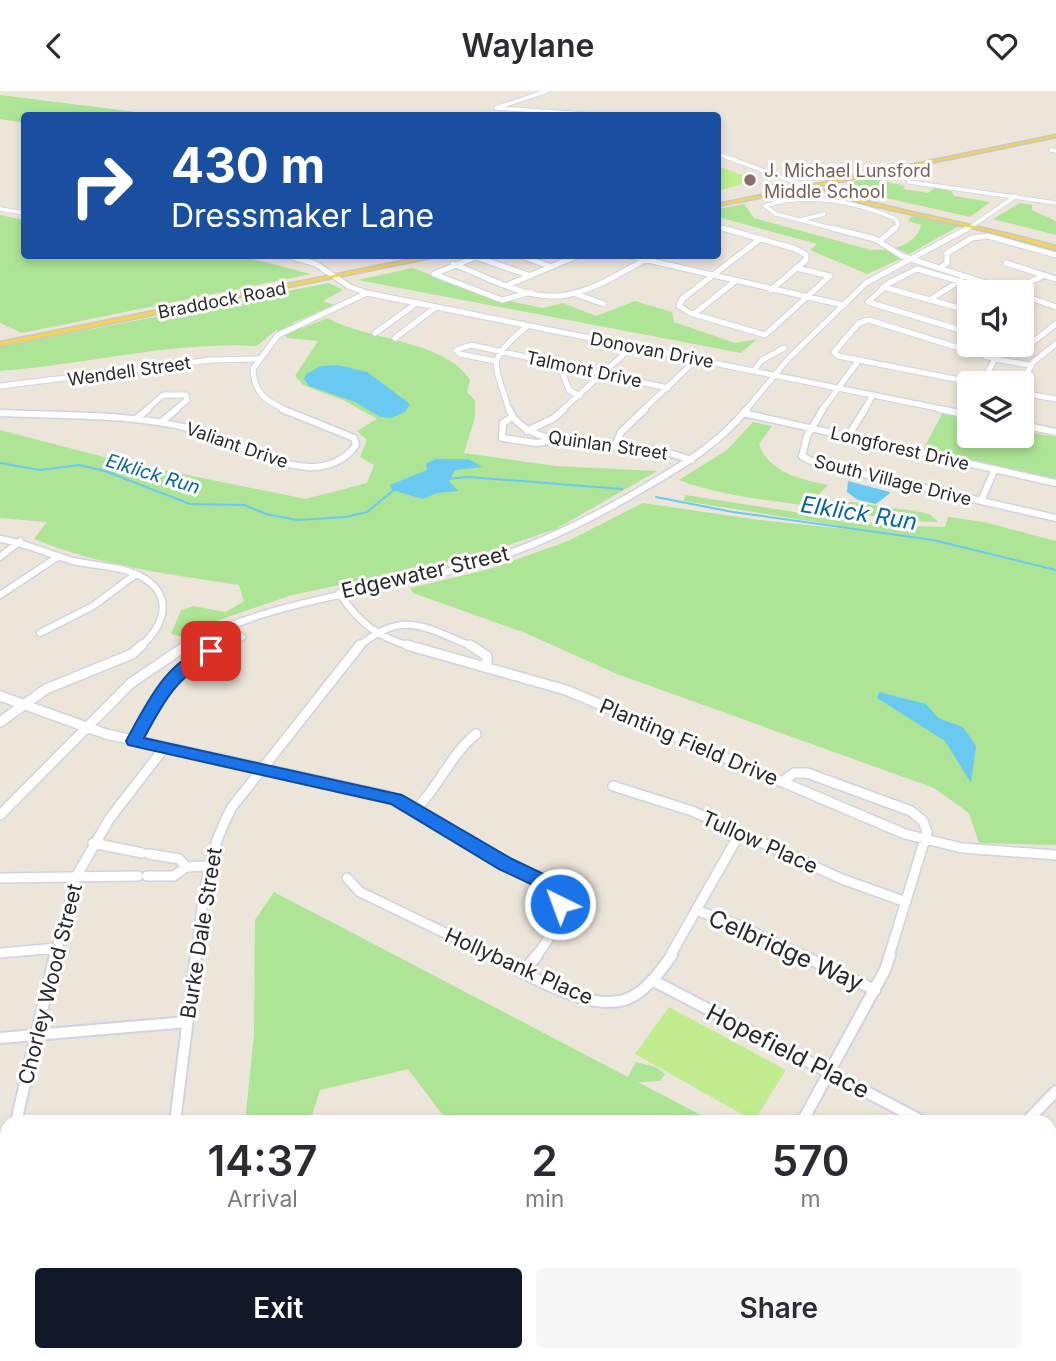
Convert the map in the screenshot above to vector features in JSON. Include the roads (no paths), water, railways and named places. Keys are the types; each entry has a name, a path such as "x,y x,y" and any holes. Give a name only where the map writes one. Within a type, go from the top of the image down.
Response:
{"main road":[{"path":"721,204 1056,136"},
{"path":"811,186 858,203 1056,241"},
{"path":"973,224 1056,248"},
{"name":"Braddock Road","path":"0,344 425,259"}],"street":[{"path":"547,91 496,109 547,112"},
{"path":"721,155 811,186"},
{"path":"909,182 1056,203"},
{"name":"Edgewater Street","path":"0,815 131,683 176,651 256,614 339,593 473,565 541,542 589,521 691,460 719,441 775,374 872,279 952,239 1016,196"},
{"path":"880,241 898,225 896,219 816,198 799,198 765,206 770,212 880,241 894,253 976,280"},
{"path":"0,209 21,212"},
{"path":"800,221 824,214"},
{"path":"721,228 804,253 807,258 771,290"},
{"path":"930,271 947,264 947,253 972,238 983,236 1003,238 1056,255"},
{"path":"761,239 710,276 678,304 694,314 760,334 768,333 830,276 796,268"},
{"name":"Donovan Drive","path":"299,259 316,264 350,287 366,293 957,412"},
{"path":"469,259 434,274 502,300 509,301 531,292"},
{"path":"482,259 531,276"},
{"path":"529,259 552,267"},
{"path":"510,284 570,259"},
{"path":"636,259 843,305"},
{"path":"453,264 531,292 555,297 573,293 646,259"},
{"path":"1006,263 1056,279"},
{"path":"957,280 930,271 914,270 883,287 869,303 957,329"},
{"path":"1034,280 1045,275"},
{"path":"961,280 968,277"},
{"path":"694,314 734,282"},
{"path":"931,299 957,282"},
{"path":"883,287 957,307"},
{"path":"259,359 273,339 283,332 366,293"},
{"path":"573,293 604,304"},
{"path":"1034,300 1056,307"},
{"path":"375,333 417,303"},
{"path":"395,338 436,307"},
{"path":"957,379 859,360 834,352 859,323 869,320 995,359 1030,365"},
{"path":"1034,341 1056,324"},
{"path":"527,326 499,351 495,361 512,417 503,423 502,438 537,443 552,440"},
{"path":"1038,338 1056,344"},
{"path":"1027,371 1030,365 1056,344"},
{"name":"Talmont Drive","path":"495,361 462,355 456,350 468,345 668,388"},
{"path":"527,431 554,418 633,346"},
{"path":"754,370 762,360 784,348"},
{"path":"615,446 621,432 698,358"},
{"name":"Wendell Street","path":"0,386 211,360 259,359"},
{"name":"Valiant Drive","path":"0,413 83,414 161,422 217,435 301,466 330,464 352,451 356,445 352,436 280,408 260,395 252,375 259,359"},
{"path":"988,371 995,359"},
{"name":"South Village Drive","path":"859,360 811,428 800,451 815,463 1056,517"},
{"path":"564,364 561,369 569,390 580,396"},
{"path":"137,418 163,395 186,395 187,401 161,422"},
{"path":"848,436 873,395"},
{"path":"1034,395 1056,399"},
{"name":"Longforest Drive","path":"743,413 1056,483"},
{"name":"Quinlan Street","path":"512,417 527,431 552,440 657,450 691,460"},
{"path":"1034,427 1056,432"},
{"path":"981,501 995,469"},
{"path":"0,539 20,541 60,556 136,574 154,584 164,599 164,615 155,634 122,660 55,684 22,704 0,722"},
{"path":"0,557 20,541"},
{"path":"0,595 60,556"},
{"path":"40,633 101,601 136,574"},
{"name":"Planting Field Drive","path":"339,593 349,611 376,633 410,648 566,690 925,841 976,852 1056,855"},
{"path":"376,633 396,623 415,624 480,649 488,656 487,668"},
{"name":"Burke Dale Street","path":"176,1115 207,866 223,821 351,653 376,633"},
{"path":"134,741 144,728 156,698 169,681 204,655 242,637"},
{"path":"0,696 85,728 384,795 415,810 554,891 560,904 560,918 524,971"},
{"path":"415,810 431,794 459,747 476,734"},
{"name":"Chorley Wood Street","path":"18,1115 77,875 93,843 165,747"},
{"path":"782,782 794,773 807,773 906,809 918,815 926,826 925,841 885,970 806,1115"},
{"name":"Tullow Place","path":"613,786 692,811 842,879 906,902"},
{"name":"Hollybank Place","path":"346,878 360,892 582,998 601,1003 633,997 652,980 698,911 718,866 740,834"},
{"path":"93,843 183,860 186,867"},
{"path":"0,878 77,875 174,876 186,867 207,866"},
{"name":"Celbridge Way","path":"698,911 736,924 875,990"},
{"path":"0,953 57,948"},
{"name":"Hopefield Place","path":"652,980 912,1115"},
{"path":"0,1038 187,1022"},
{"path":"1033,1115 1056,1091"}],"water":[{"path":"338,365 367,372 410,404 405,412 391,418 380,417 355,402 309,386 304,379 306,374 321,366"},
{"path":"435,459 469,459 482,467 455,470 449,481 458,491 437,493 423,499 392,490 390,485 427,470 426,464"},
{"path":"848,481 890,492 876,504 858,500 847,492"},
{"path":"879,692 926,704 938,718 963,727 976,746 971,783 945,741 877,698"}],"waterway":[{"name":"Elklick Run","path":"0,463 40,470 79,465 105,471 190,504 244,505 266,514 297,520 345,517 367,512 394,490"},
{"name":"Elklick Run","path":"447,479 468,477 622,489"},
{"name":"Elklick Run","path":"656,497 733,512 933,540 1056,570"}],"place":[{"name":"J. Michael Lunsford Middle School","path":"750,180"}]}
